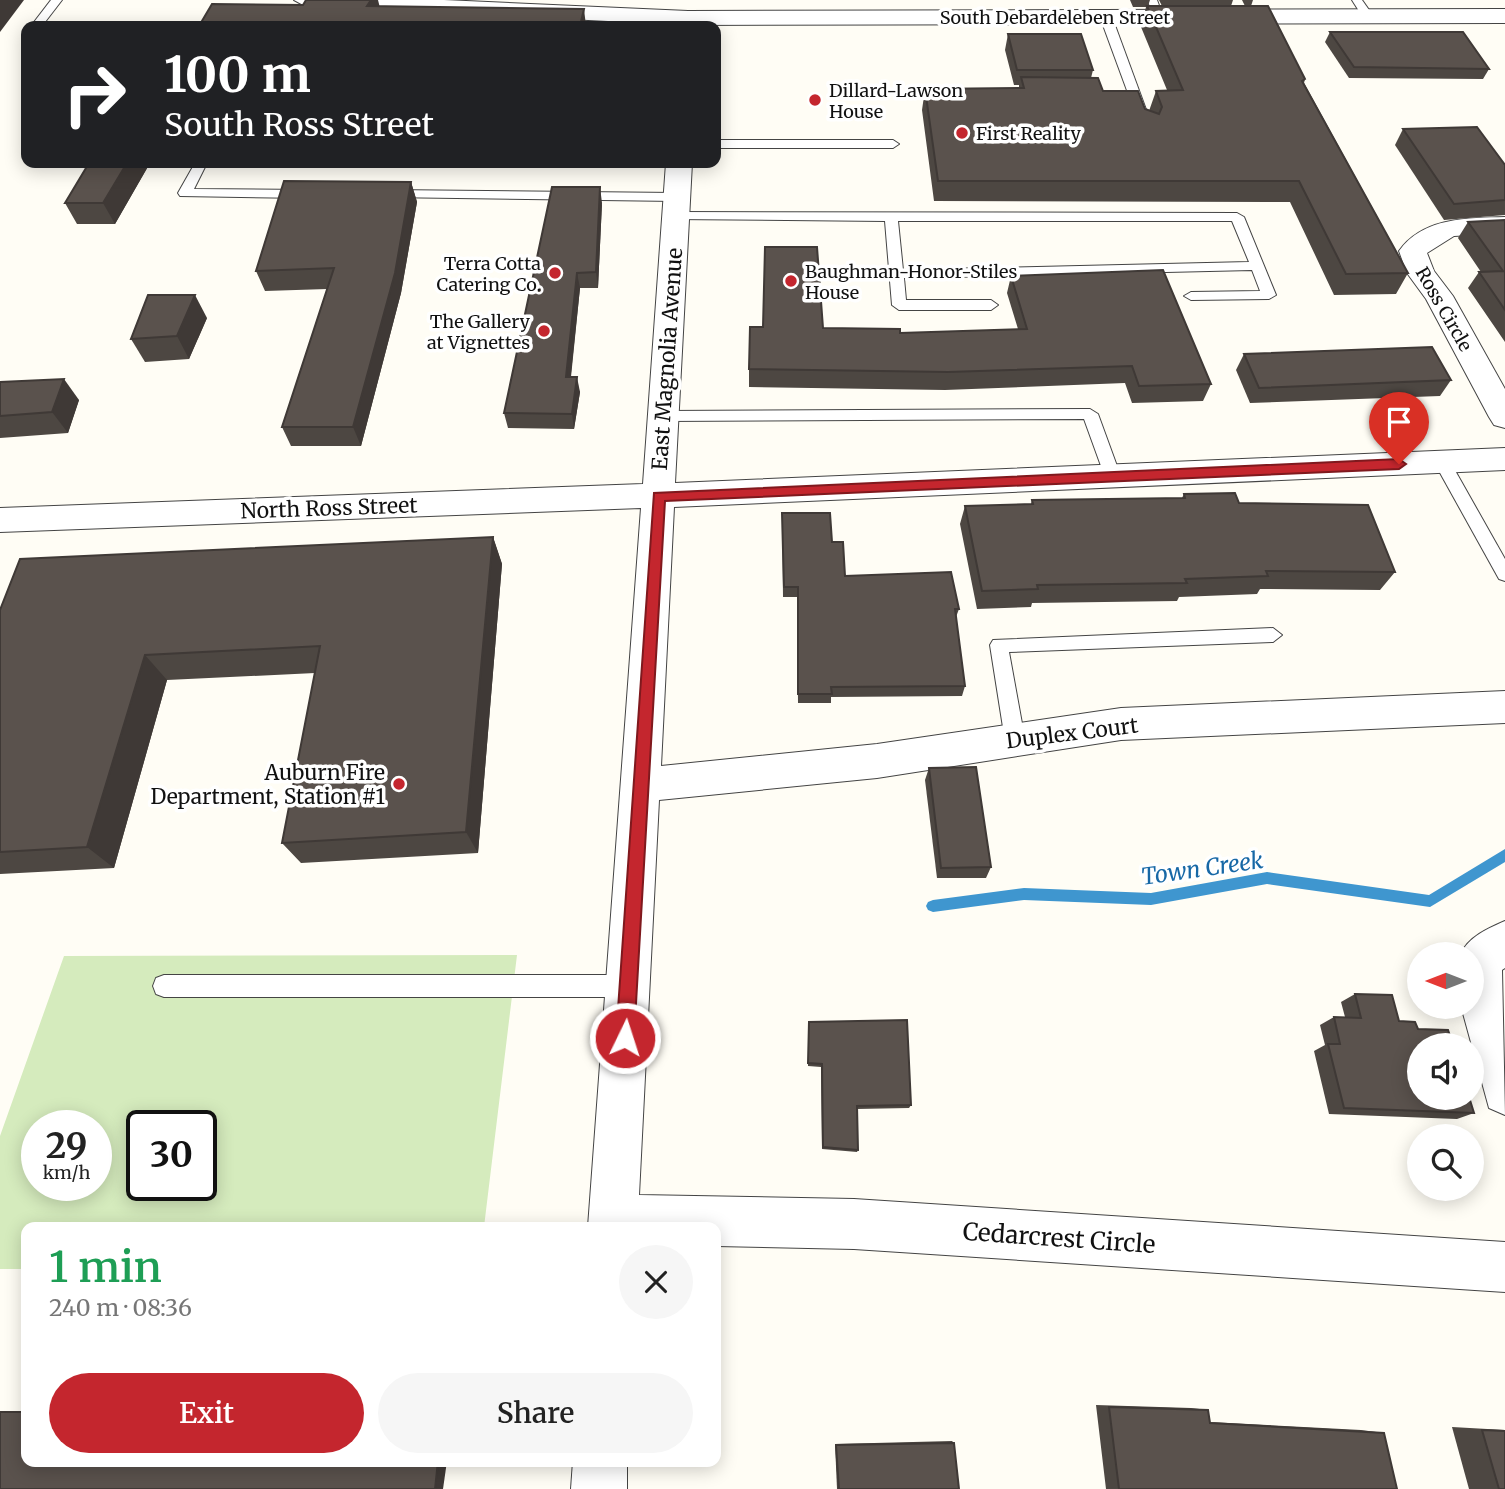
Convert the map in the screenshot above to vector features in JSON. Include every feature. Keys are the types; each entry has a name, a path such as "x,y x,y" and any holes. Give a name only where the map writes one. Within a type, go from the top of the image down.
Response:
{"street":[{"name":"South Debardeleben Street","path":"305,0 671,21"},
{"name":"South Debardeleben Street","path":"721,22 1106,17 1156,9 1239,8 1362,8 1505,16"},
{"name":"East Magnolia Avenue","path":"613,1222 679,168"},
{"name":"Ross Circle","path":"1505,225 1455,227 1429,235 1412,251 1421,273 1438,296 1505,417"},
{"name":"North Ross Street","path":"0,520 658,496 1505,459"},
{"name":"Duplex Court","path":"640,785 877,761 1121,724 1505,707"},
{"path":"1505,942 1480,960 1483,1009 1505,1092"},
{"name":"Cedarcrest Circle","path":"721,1223 854,1224 1505,1267"},
{"path":"599,1489 600,1467"}],"lane":[{"path":"40,21 57,0"},
{"path":"1106,17 1147,129"},
{"path":"1120,92 1134,92"},
{"path":"721,144 893,144"},
{"path":"198,168 185,192 322,194"},
{"path":"377,194 891,217 1237,217 1269,295 1191,296"},
{"path":"891,217 900,305 991,305"},
{"path":"895,274 1255,266"},
{"path":"664,416 1090,414 1113,477"},
{"path":"1442,462 1505,574"},
{"path":"1015,740 999,645 1273,635"},
{"path":"164,986 628,986"}],"green space":[{"path":"517,955 485,1222 21,1222 21,1269 0,1269 0,1136 64,956"}],"building":[{"path":"306,0 371,0 367,6 584,9 581,21 202,21 212,4 303,5"},
{"path":"1147,6 1268,6 1305,79 1302,81 1408,273 1346,274 1299,181 938,181 925,89 1024,88 1021,77 1098,78 1103,91 1138,91 1145,109 1159,114 1162,107 1156,91 1183,90"},
{"path":"1330,32 1463,32 1489,69 1354,67"},
{"path":"1008,34 1081,34 1093,70 1017,70"},
{"path":"1477,127 1505,165 1505,200 1454,204 1403,129"},
{"path":"86,168 124,168 103,203 65,203"},
{"path":"284,181 411,182 395,273 353,427 282,427 334,268 256,271"},
{"path":"552,187 600,187 596,272 577,273 566,377 577,377 572,414 504,413"},
{"path":"1505,220 1505,310 1479,272 1503,271 1468,222"},
{"path":"765,247 817,247 823,328 900,329 900,333 1027,329 1011,276 1163,270 1211,384 1139,386 1132,366 948,372 749,369 750,327 763,327"},
{"path":"148,295 195,295 177,336 131,339"},
{"path":"1432,347 1451,380 1259,388 1244,354"},
{"path":"64,379 52,412 0,416 0,382"},
{"path":"1235,493 1239,503 1368,505 1395,572 1266,571 1268,576 1185,579 1187,583 1037,585 1038,589 982,591 965,506 1033,504 1032,500 1185,498 1184,494"},
{"path":"782,513 830,513 832,542 843,542 845,576 951,572 959,609 955,609 965,686 831,687 832,694 798,694 798,587 784,587"},
{"name":"Auburn Fire Department, Station #1","path":"493,537 466,832 282,843 320,646 145,655 87,847 0,852 0,610 20,559"},
{"path":"976,767 991,867 941,868 929,768"},
{"path":"1355,994 1392,995 1399,1021 1415,1022 1418,1029 1448,1030 1449,1033 1407,1033 1407,1110 1473,1110 1474,1113 1344,1108 1328,1044 1340,1044 1334,1017 1361,1018"},
{"path":"907,1020 911,1105 857,1106 858,1150 823,1147 822,1064 808,1063 809,1022"},
{"path":"1109,1407 1208,1410 1210,1423 1384,1433 1397,1489 1119,1489"},
{"path":"0,1412 21,1412 21,1467 437,1467 435,1489 0,1489"},
{"path":"1482,1430 1505,1431 1505,1489 1499,1489"},
{"path":"954,1443 959,1489 839,1489 836,1445"}],"waterway":[{"name":"Town Creek","path":"933,906 1024,894 1151,899 1267,878 1430,901 1505,855"}],"place":[{"name":"Dillard-Lawson House","path":"815,100"},
{"name":"First Reality","path":"962,133"},
{"name":"Terra Cotta Catering Co.","path":"555,273"},
{"name":"Baughman-Honor-Stiles House","path":"791,281"},
{"name":"The Gallery at Vignettes","path":"544,331"},
{"name":"Auburn Fire Department, Station #1","path":"399,784"}],"route":[{"path":"625,1038 658,496 1399,464"}]}
